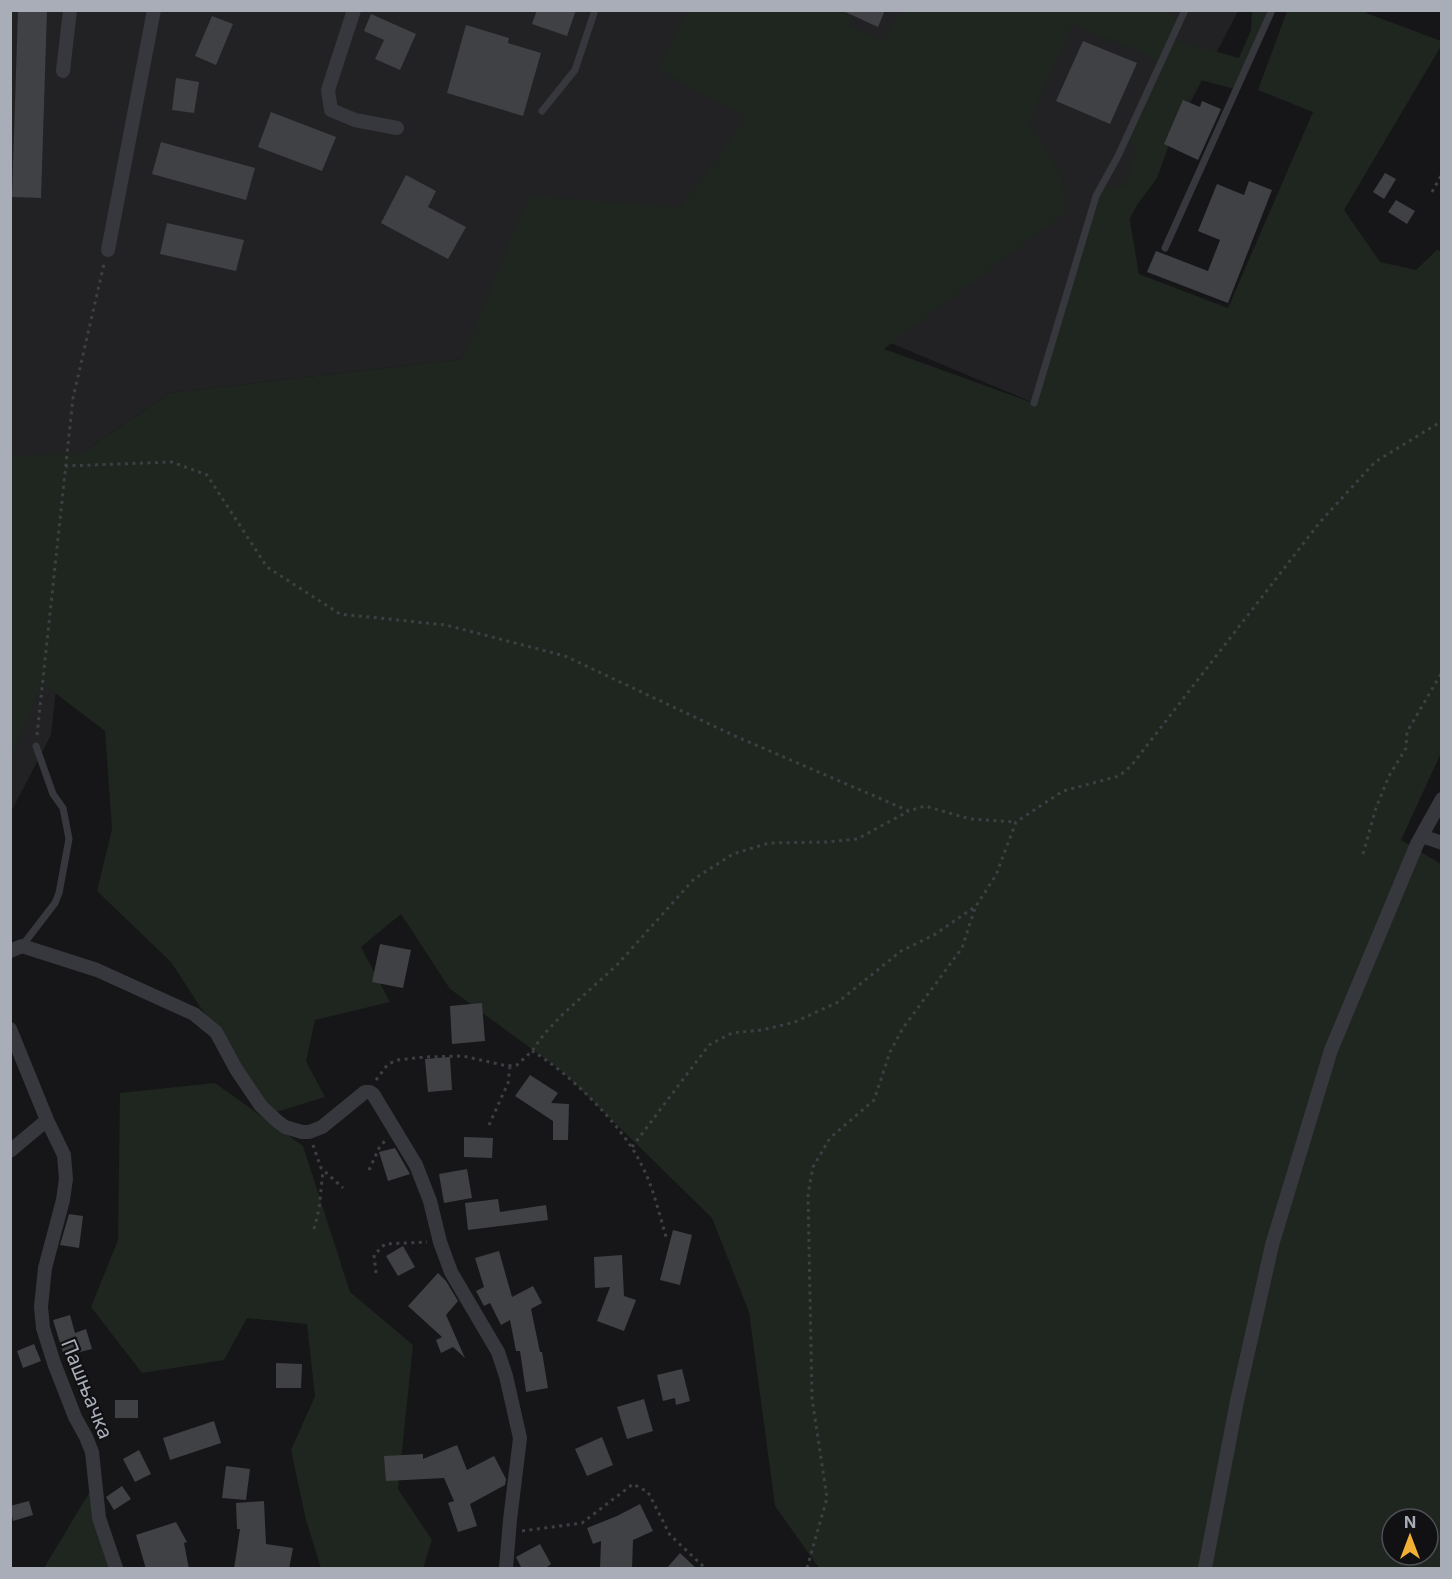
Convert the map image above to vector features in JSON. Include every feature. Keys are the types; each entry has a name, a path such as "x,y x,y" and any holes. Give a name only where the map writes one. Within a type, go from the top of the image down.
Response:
{"street":[{"path":"63,71 70,10"},
{"path":"108,250 154,10"},
{"path":"354,10 328,90 331,110 355,120 397,128"},
{"path":"1205,1569 1237,1401 1272,1245 1330,1050 1420,840 1442,799"},
{"path":"1420,840 1442,843"},
{"path":"16,948 97,970 194,1014 216,1032 236,1069 261,1106 285,1127 309,1132 322,1127 359,1096 370,1092 375,1097 416,1165 430,1201 440,1242 451,1272 498,1352 515,1411 520,1446 506,1569"},
{"name":"Пашњачка","path":"10,1029 47,1120 64,1155 66,1179 63,1200 45,1268 41,1307 43,1328 75,1417 92,1452 99,1518 116,1569"},
{"path":"10,1151 47,1120"}],"lane":[{"path":"542,111 575,70 587,40 595,10"},
{"path":"1034,403 1096,196 1118,156 1185,10"},
{"path":"1165,248 1272,10"},
{"path":"16,948 56,903 69,839 63,808 53,795 36,746"}],"path":[{"path":"1432,192 1442,174"},
{"path":"36,746 73,398 108,250"},
{"path":"807,1569 827,1498 812,1398 808,1194 813,1167 830,1138 874,1100 890,1052 909,1020 962,948 976,906 996,875 1016,822 1063,791 1119,776 1131,766 1320,522 1375,462 1442,421"},
{"path":"65,466 172,462 207,475 267,567 340,614 446,625 565,656 735,736 909,811"},
{"path":"1363,854 1376,808 1389,776 1406,748 1407,732 1442,672"},
{"path":"370,1092 381,1071 388,1064 398,1060 463,1056 510,1066 516,1065 532,1051 543,1034 616,965 694,879 733,854 769,843 857,839 909,811 925,806 970,819 1016,822"},
{"path":"632,1147 709,1045 732,1033 762,1030 795,1022 838,1002 901,951 934,935 976,906"},
{"path":"532,1051 550,1061 582,1090 632,1147 641,1163 667,1240"},
{"path":"489,1125 508,1083 510,1066"},
{"path":"309,1132 323,1171 343,1188"},
{"path":"369,1170 380,1146 396,1132"},
{"path":"314,1229 319,1209 323,1171"},
{"path":"376,1273 374,1255 385,1244 440,1242"},
{"path":"509,1533 582,1523 633,1484 648,1492 670,1535 705,1569"}],"shaded area":[{"path":"11,11 1238,11 1034,403 795,303 462,359 170,393 82,453 51,735 11,812"},
{"path":"688,11 852,11 849,26 882,40 902,11 1164,11 1182,18 1172,39 1239,58 1251,30 1252,11 1270,11 1235,89 1200,80 1181,111 1157,178 1129,216 1139,274 1228,308 1313,112 1258,90 1287,11 1366,11 1366,13 1441,41 1441,46 1344,210 1380,262 1416,270 1437,250 1441,251 1441,753 1401,840 1441,864 1441,1568 819,1568 775,1506 749,1312 712,1218 563,1072 450,989 401,914 361,947 390,1002 315,1020 306,1061 325,1097 270,1114 171,962 97,891 112,829 105,731 42,683 11,758 11,456 82,453 170,393 462,359 529,196 681,207 746,117 658,69","holes":["1073,24 1161,62 1127,136 1135,151 1125,186 1100,188 1033,403 884,349 1065,214 1062,177 1029,122"]},
{"path":"215,1083 303,1146 350,1292 413,1345 398,1489 432,1540 423,1568 321,1568 306,1520 291,1450 315,1396 307,1324 247,1318 224,1360 142,1373 91,1307 118,1240 120,1093"},
{"path":"95,1483 115,1568 44,1568"}],"building":[{"path":"18,10 47,10 41,198 12,197"},
{"path":"537,10 576,10 567,36 532,24"},
{"path":"841,10 885,10 878,27"},
{"path":"371,14 416,34 400,70 375,59 384,40 364,31"},
{"path":"212,16 233,24 216,65 195,56"},
{"path":"466,25 509,38 508,43 541,53 523,116 447,93"},
{"path":"1083,41 1137,63 1110,124 1056,101"},
{"path":"176,78 199,82 194,113 172,110"},
{"path":"1183,100 1200,107 1202,101 1221,109 1198,160 1164,144"},
{"path":"271,112 336,137 322,171 258,147"},
{"path":"161,142 255,168 246,200 152,174"},
{"path":"1385,173 1396,179 1384,199 1373,192"},
{"path":"406,175 436,191 428,207 466,227 448,259 381,223"},
{"path":"1249,181 1272,190 1228,303 1147,272 1156,251 1208,271 1220,240 1198,231 1217,184 1244,195"},
{"path":"1396,200 1415,211 1407,224 1388,212"},
{"path":"167,223 244,240 236,271 160,254"},
{"path":"380,944 411,950 403,988 372,982"},
{"path":"482,1003 485,1041 452,1044 450,1006"},
{"path":"450,1057 452,1090 428,1092 425,1059"},
{"path":"530,1075 558,1093 551,1103 569,1104 568,1140 553,1140 553,1121 515,1096"},
{"path":"464,1137 493,1138 492,1158 464,1157"},
{"path":"395,1148 410,1174 388,1181 379,1152"},
{"path":"467,1169 472,1198 444,1203 439,1174"},
{"path":"498,1199 500,1212 546,1205 548,1220 468,1230 465,1203"},
{"path":"69,1214 83,1216 79,1248 60,1245"},
{"path":"673,1230 692,1235 680,1285 660,1280"},
{"path":"403,1246 415,1267 398,1276 386,1256"},
{"path":"499,1251 512,1297 533,1286 542,1303 531,1309 548,1388 526,1392 520,1351 516,1351 510,1320 501,1325 490,1303 484,1306 476,1291 484,1287 475,1258"},
{"path":"622,1255 624,1296 636,1300 624,1331 597,1321 610,1287 595,1288 594,1257"},
{"path":"438,1273 446,1281 458,1301 446,1315 465,1358 453,1347 441,1353 436,1340 442,1337 408,1306"},
{"path":"70,1315 75,1333 86,1329 92,1349 64,1356 53,1320"},
{"path":"34,1344 41,1361 23,1368 17,1351"},
{"path":"276,1363 302,1364 301,1388 276,1388"},
{"path":"682,1369 690,1401 676,1405 675,1398 663,1401 657,1375"},
{"path":"644,1399 653,1431 627,1439 617,1407"},
{"path":"115,1400 138,1400 138,1418 115,1418"},
{"path":"214,1421 221,1443 170,1460 163,1438"},
{"path":"602,1437 613,1465 587,1476 575,1449"},
{"path":"457,1445 467,1470 494,1456 506,1479 505,1485 470,1504 477,1526 458,1532 448,1503 454,1501 444,1478 386,1481 384,1456 423,1454 423,1459"},
{"path":"139,1450 151,1474 135,1482 123,1459"},
{"path":"226,1466 250,1469 246,1500 222,1498"},
{"path":"122,1486 131,1499 114,1510 106,1497"},
{"path":"29,1501 33,1515 13,1521 10,1506"},
{"path":"264,1501 266,1544 293,1548 289,1569 234,1569 240,1529 237,1529 236,1503"},
{"path":"640,1504 653,1531 633,1540 632,1569 600,1569 601,1541 593,1544 587,1528"},
{"path":"176,1522 187,1542 184,1543 189,1569 146,1569 136,1535"},
{"path":"540,1544 551,1564 544,1569 522,1569 516,1557"},
{"path":"680,1553 697,1569 666,1569"}]}
